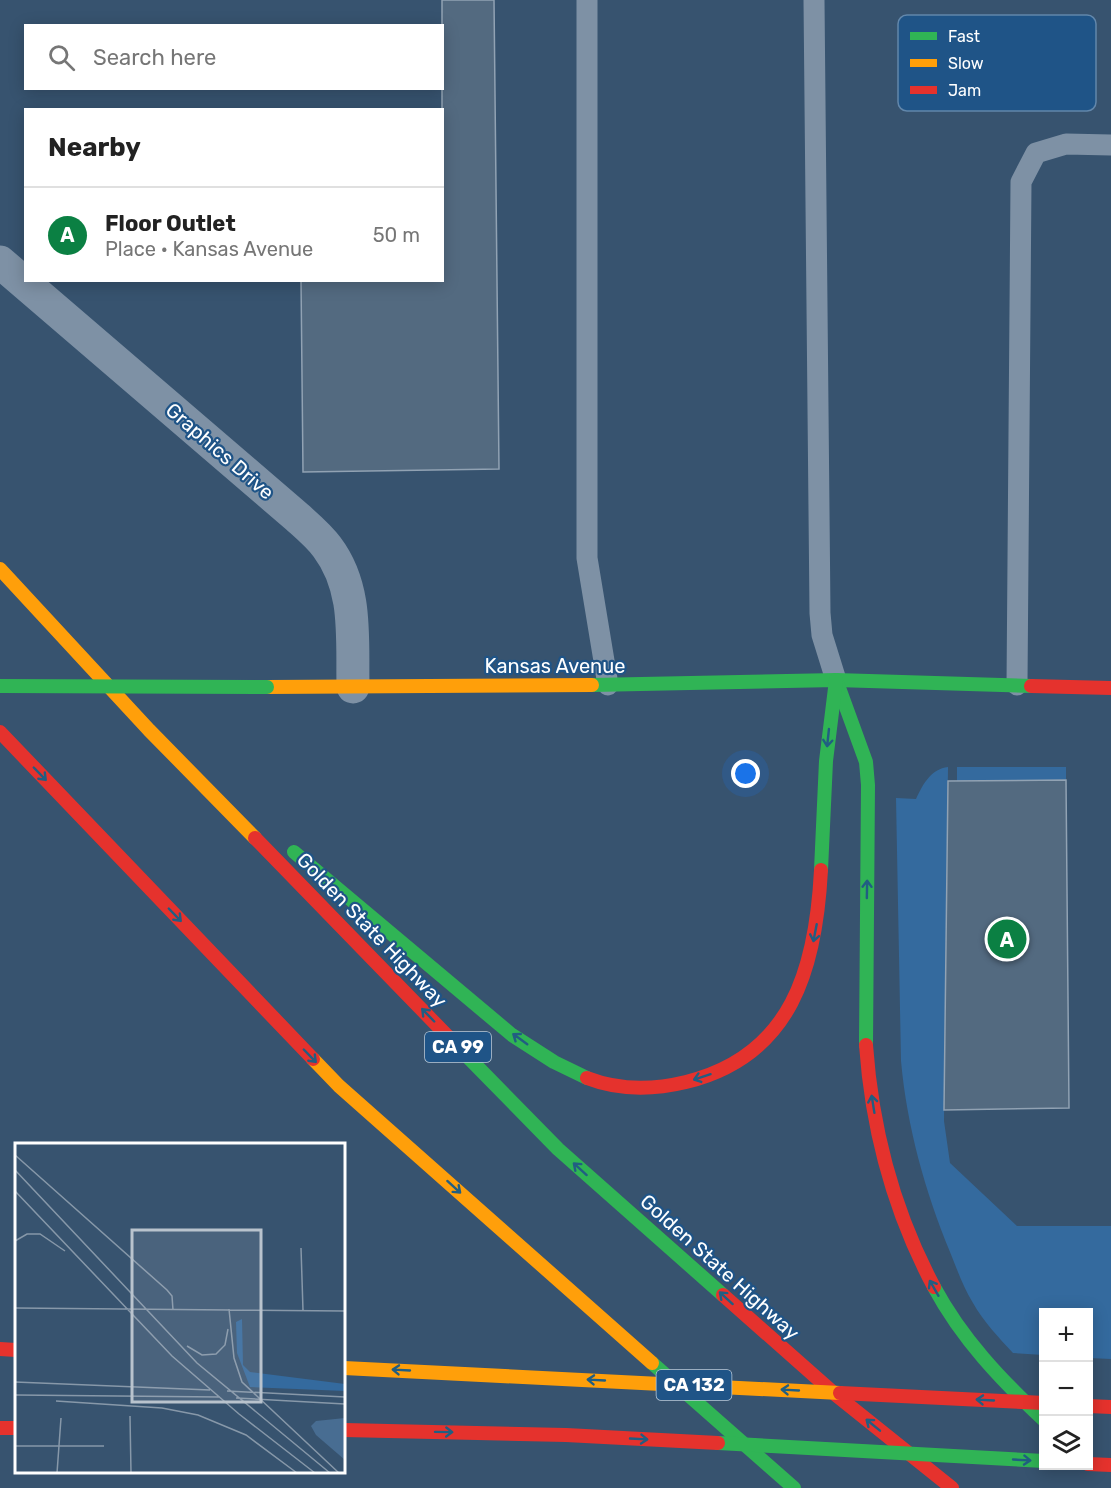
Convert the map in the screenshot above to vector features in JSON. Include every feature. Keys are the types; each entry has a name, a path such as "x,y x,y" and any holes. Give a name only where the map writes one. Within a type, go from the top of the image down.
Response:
{"main road":[{"name":"Golden State Highway","path":"0,569 149,730 558,1149 836,1395 952,1488"},
{"name":"Kansas Avenue","path":"0,686 353,687 836,680 1111,688"},
{"path":"285,843 492,1018 547,1057 572,1071 617,1086 642,1087 689,1081 718,1072 748,1056 768,1038 789,1011 800,988 815,936 819,912 826,761 836,680"},
{"path":"836,680 866,762 867,1057 873,1104 893,1193 917,1256 933,1289 988,1368 1040,1416"},
{"path":"149,730 257,821"},
{"path":"0,732 339,1086 794,1488"},
{"path":"0,1349 15,1350"},
{"name":"CA 132","path":"345,1368 1039,1403"},
{"path":"1093,1406 1111,1407"},
{"path":"345,1430 577,1436 1039,1461"},
{"path":"1093,1460 1111,1476"},
{"path":"1093,1464 1111,1465"}],"street":[{"name":"Graphics Drive","path":"0,262 297,517 327,546 343,573 351,602 353,687"}],"lane":[{"path":"587,0 587,558 608,685"},
{"path":"814,0 820,613 822,635 836,680"},
{"path":"1017,685 1021,182 1036,153 1066,144 1111,145"}],"shaded area":[{"path":"948,767 944,1121 950,1163 1017,1226 1111,1226 1111,1359 1093,1358 1093,1308 1039,1308 1039,1355 1013,1353 986,1323 966,1291 941,1229 918,1158 901,1061 896,798 916,799 932,774"},
{"path":"957,767 1066,767 1066,780 957,781"}],"building":[{"path":"442,0 494,0 499,469 303,472 301,282 444,282 444,108 442,108 442,90 444,90 444,24 442,24"},
{"path":"1066,780 1069,1108 944,1110 948,781"}],"traffic: fast":[{"path":"592,685 836,680 1031,686"},
{"path":"821,870 826,761 836,680"},
{"path":"838,685 866,762 868,785 866,1045"},
{"path":"0,686 267,687"},
{"path":"294,852 512,1035 554,1062 587,1078"},
{"path":"460,1049 558,1149 723,1295"},
{"path":"934,1287 957,1324 983,1358 1040,1416"},
{"path":"652,1363 794,1488"},
{"path":"718,1443 1039,1461"}],"traffic: slow":[{"path":"0,569 149,730 255,838"},
{"path":"267,687 592,685"},
{"path":"313,1059 339,1086 652,1363"},
{"path":"345,1368 840,1393"}],"traffic: jam":[{"path":"1031,686 1111,688"},
{"path":"0,732 313,1059"},
{"path":"255,838 460,1049"},
{"path":"587,1078 623,1087 674,1085 722,1069 751,1052 774,1029 791,1003 804,973 813,941 821,870"},
{"path":"866,1045 874,1108 887,1170 907,1230 934,1287"},
{"path":"723,1295 836,1395 952,1488"},
{"path":"0,1349 15,1350"},
{"path":"840,1393 1039,1403"},
{"path":"1093,1406 1111,1407"},
{"path":"0,1428 15,1428"},
{"path":"345,1430 566,1435 718,1443"},
{"path":"1093,1464 1111,1465"}],"place":[{"name":"Floor Outlet","path":"1007,939"}]}
